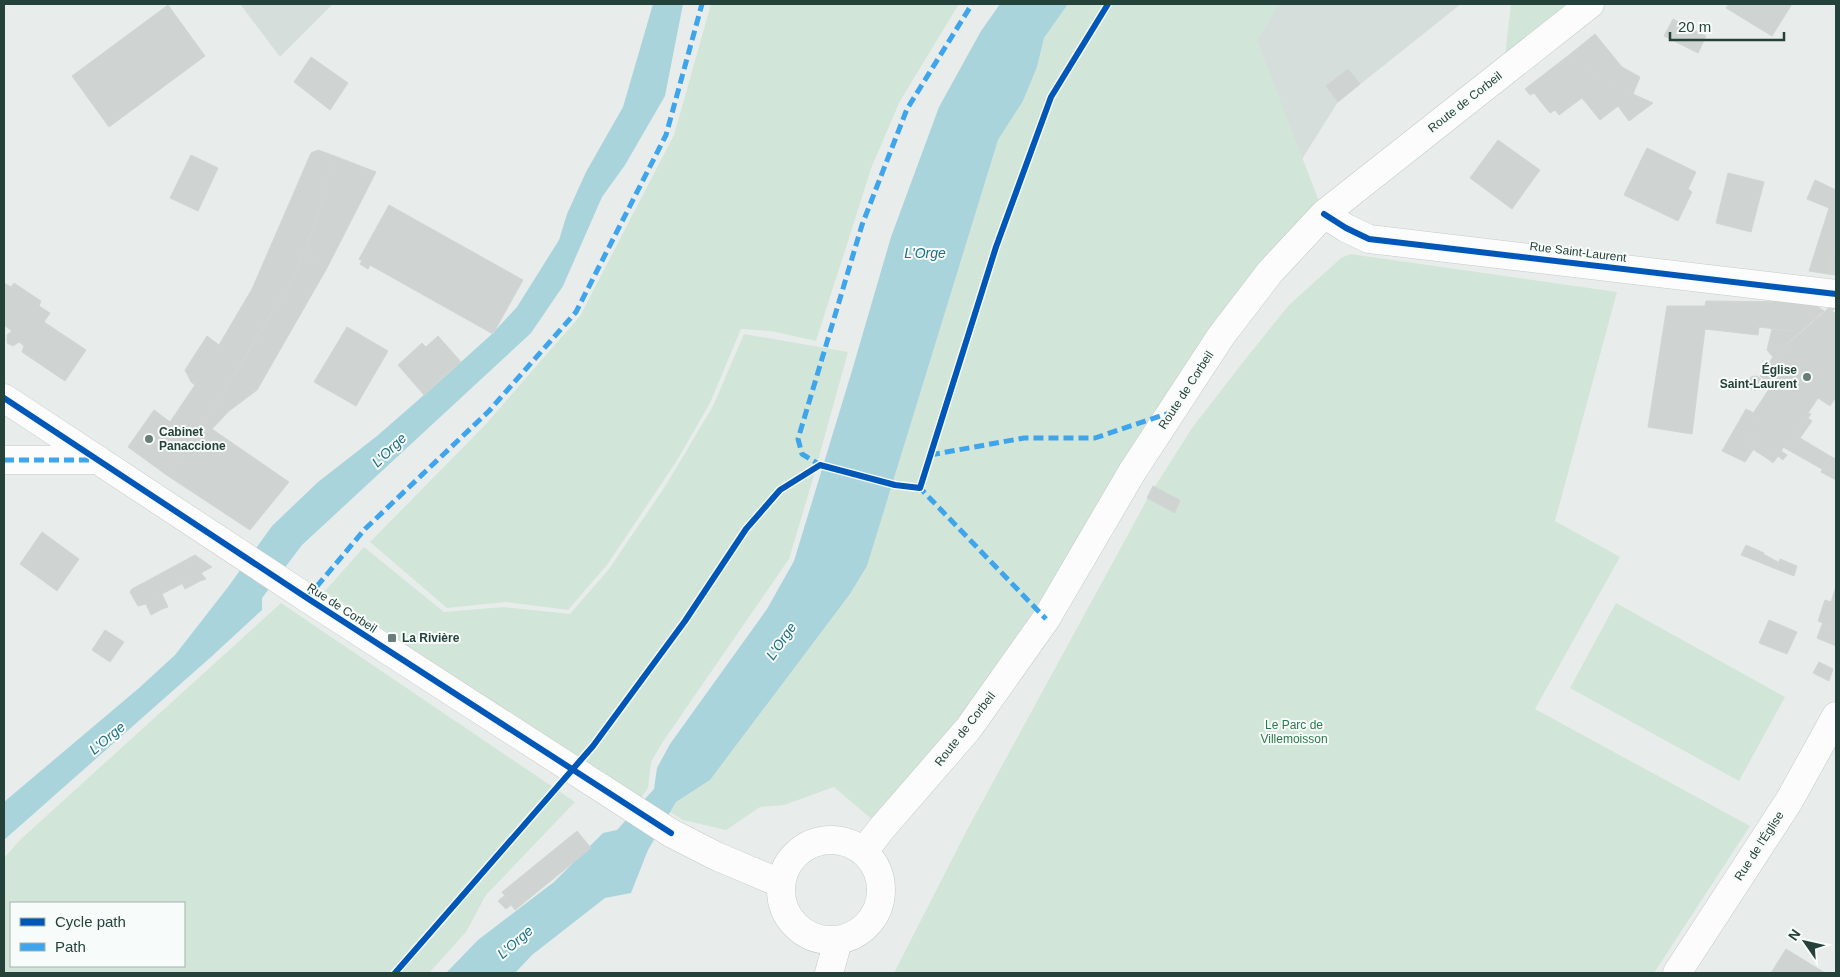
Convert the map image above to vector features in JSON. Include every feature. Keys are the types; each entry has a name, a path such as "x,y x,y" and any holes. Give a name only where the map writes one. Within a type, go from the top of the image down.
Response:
{"main road":[{"name":"Route de Corbeil","path":"864,852 882,828 968,728 1046,619 1132,472 1221,336 1270,272 1324,214 1590,4"},
{"name":"Rue Saint-Laurent","path":"1324,214 1346,228 1369,239 1836,294"},
{"name":"Rue de Corbeil","path":"4,398 307,598 671,834 716,856 780,883"},
{"path":"4,460 98,460"},
{"name":"Rue de l'Église","path":"1676,973 1789,801 1836,716"},
{"path":"824,840 841,840 853,844 864,852 874,863 880,876 882,890 880,904 874,918 852,936 838,940 823,940 809,935 796,927 787,915 782,901 780,883 784,871 792,858 815,842 824,840"},
{"path":"829,973 838,940"}],"shaded area":[{"path":"240,4 333,4 280,57"},
{"path":"1151,4 1461,4 1338,102 1280,194"}],"green space":[{"path":"711,4 959,4 900,101 872,166 816,341 771,331 741,329 710,403 676,462 607,565 568,610 506,602 447,608 370,542 485,425 580,316 674,135"},
{"path":"1068,4 1279,4 1257,41 1324,214 1270,272 1046,619 882,828 834,787 784,805 760,807 726,830 683,820 670,812 676,802 710,780 850,594 867,566 998,140 1023,101 1037,67 1044,38"},
{"path":"1511,4 1590,4 1503,72"},
{"name":"Le Parc de Villemoisson","path":"1350,254 1617,292 1555,521 1620,557 1535,709 1750,826 1654,973 894,973 968,828 1149,496 1192,428 1289,305 1341,258"},
{"path":"744,334 848,352 789,559 662,743 651,762 648,788 640,799 325,591 364,547 444,612 503,607 570,614 609,569 666,485 713,406"},
{"path":"281,603 575,802 486,895 466,932 429,973 4,973 4,858 21,839"},
{"path":"1616,603 1785,697 1739,781 1570,688"}],"water":[{"name":"L'Orge","path":"653,4 683,4 665,96 625,165 602,197 563,286 531,333 302,545 262,598 262,610 4,840 4,802 139,688 175,655 272,526 318,482 377,436 432,388 492,334 517,307 559,240 567,214 586,172 623,107"},
{"name":"L'Orge","path":"1000,4 1068,4 1044,38 1037,67 1023,101 998,140 867,566 850,594 710,780 676,802 648,850 631,893 605,898 532,955 515,973 446,973 478,940 554,882 603,833 617,830 654,789 657,768 670,744 767,609 794,561 891,237 939,107 981,31"}],"building":[{"path":"1729,4 1792,4 1772,36 1726,8"},
{"path":"168,5 205,56 109,127 72,76"},
{"path":"1673,19 1706,36 1698,53 1664,36"},
{"path":"1595,34 1622,67 1640,77 1633,94 1604,81 1569,55"},
{"path":"1569,55 1604,81 1653,103 1629,121 1618,106 1600,120 1582,98 1559,115 1555,110 1550,113 1534,93 1530,95 1525,89"},
{"path":"311,57 348,83 330,110 294,82"},
{"path":"1348,69 1360,84 1338,102 1326,86"},
{"path":"1498,140 1540,170 1512,209 1470,178"},
{"path":"1647,148 1696,172 1688,189 1692,192 1678,221 1624,195"},
{"path":"318,150 332,155 322,205 294,277 234,376 168,476 128,447 154,410 170,422 195,385 191,382 185,370 207,336 219,345 252,289 311,153"},
{"path":"191,155 218,168 198,211 170,198"},
{"path":"332,155 376,172 327,268 302,257 322,205"},
{"path":"1728,173 1764,182 1751,232 1716,223"},
{"path":"1815,180 1836,190 1836,245 1828,274 1809,271 1829,208 1807,199"},
{"path":"389,205 523,280 493,334 370,265 368,269 360,264 362,261 359,259"},
{"path":"1834,252 1836,252 1836,275 1828,274"},
{"path":"302,257 327,268 257,390 229,411 217,402 294,277"},
{"path":"4,283 11,287 14,283 41,301 39,306 50,313 44,322 86,350 65,381 22,352 24,346 19,342 13,346 7,343 7,335 12,331 4,325"},
{"path":"1706,301 1811,302 1824,311 1800,332 1759,327 1758,335 1705,329 1692,434 1648,427 1667,306 1705,306"},
{"name":"Église Saint-Laurent","path":"1831,306 1835,308 1832,311 1836,314 1836,397 1830,406 1818,398 1808,413 1811,414 1808,418 1805,416 1793,434 1800,438 1794,446 1787,442 1781,451 1787,455 1783,460 1778,456 1773,463 1768,459 1772,453 1759,444 1754,450 1750,447 1753,441 1747,436 1751,431 1756,435 1764,423 1752,415 1783,368 1773,357"},
{"path":"347,327 388,351 356,406 314,382"},
{"path":"1772,329 1800,332 1773,357 1767,350"},
{"path":"438,336 461,362 424,395 398,365 422,343 426,347"},
{"path":"1773,357 1783,368 1771,386 1760,376"},
{"path":"1752,376 1758,376 1762,383 1758,390 1752,390 1748,386 1748,380"},
{"path":"217,402 229,411 212,429 289,482 250,530 168,476"},
{"path":"1746,409 1754,413 1752,415 1764,423 1756,435 1751,431 1747,436 1753,441 1750,447 1753,450 1745,462 1722,451"},
{"path":"1805,416 1812,421 1800,438 1793,434"},
{"path":"1800,438 1830,456 1822,469 1783,447 1787,442 1794,446"},
{"path":"1759,444 1772,453 1768,459 1754,450"},
{"path":"1830,456 1836,459 1836,480 1821,472"},
{"path":"1153,486 1180,500 1175,513 1147,498"},
{"path":"42,532 79,559 57,591 20,564"},
{"path":"1746,545 1764,553 1759,562 1741,555"},
{"path":"1763,554 1778,562 1776,569 1759,562"},
{"path":"195,555 212,567 201,573 206,579 200,581 197,576 156,597 162,609 151,615 146,604 138,606 130,592 132,589"},
{"path":"1780,559 1797,566 1794,576 1776,569"},
{"path":"197,576 200,581 185,589 182,583"},
{"path":"1836,586 1836,630 1822,625 1823,623 1818,621 1825,600 1831,602"},
{"path":"162,594 168,607 162,609 156,597"},
{"path":"1769,620 1797,632 1787,654 1759,643"},
{"path":"1822,625 1836,630 1836,646 1817,638"},
{"path":"105,630 124,642 110,662 92,650"},
{"path":"1819,662 1833,669 1829,681 1813,673"},
{"path":"577,831 591,848 515,910 502,892"},
{"path":"504,896 511,905 506,909 498,901"},
{"path":"1786,949 1825,973 1771,973"}],"marked path":[{"path":"307,598 365,529 489,411 576,312 666,135 702,4"},
{"path":"822,466 802,454 798,439 862,225 907,109 972,4"},
{"path":"930,455 1024,438 1095,438 1172,412"},
{"path":"4,460 96,460"},
{"path":"917,488 920,488 1046,619"}],"cycle path":[{"path":"395,973 593,746 685,621 746,529 780,490 820,465 895,485 920,488 996,247 1051,97 1108,4"},
{"path":"1324,214 1346,228 1369,239 1836,294"},
{"path":"4,398 307,598 671,833"}],"place":[{"name":"Église Saint-Laurent","path":"1807,377"},
{"name":"Cabinet Panaccione","path":"149,439"},
{"name":"La Rivière","path":"392,638"}]}
